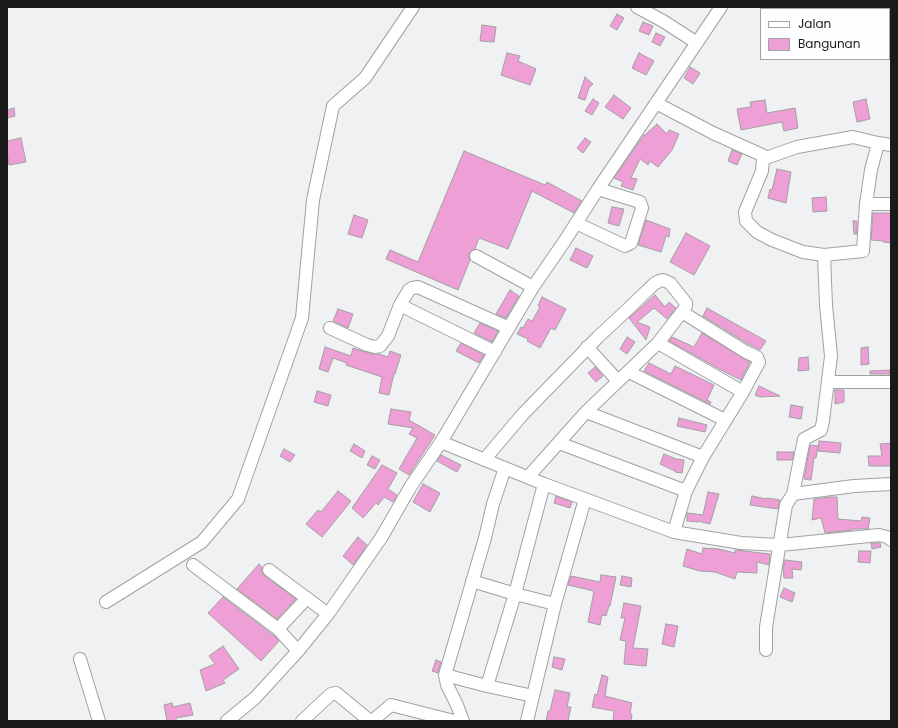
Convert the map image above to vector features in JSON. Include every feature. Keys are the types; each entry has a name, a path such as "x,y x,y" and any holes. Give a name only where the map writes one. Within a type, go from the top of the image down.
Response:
{"street":[{"path":"106,602 202,542 238,499 302,318 313,200 333,106 366,78 413,7"},
{"path":"637,7 663,21 697,43"},
{"path":"227,721 255,698 298,651 328,614 381,538 411,486 441,442 533,287 721,7"},
{"path":"656,103 713,133 758,153 764,159"},
{"path":"764,159 797,147 853,137 891,145"},
{"path":"764,159 762,171 745,212 746,221 757,232 772,240 803,252 824,255 863,252 866,204 871,170 878,143"},
{"path":"576,223 625,246 631,243 642,208 640,202 598,189"},
{"path":"866,204 891,204"},
{"path":"766,650 766,627 786,505 793,494 804,439 821,430 824,421 831,356 827,319 824,255"},
{"path":"476,256 533,287"},
{"path":"484,460 523,414 587,347 651,286 659,281 666,281 670,283 684,298 687,304 682,312 658,343 586,412 528,477"},
{"path":"330,328 367,345 375,347 380,346 388,336 400,305 409,290 418,287 509,328"},
{"path":"400,305 495,352"},
{"path":"674,532 686,491 703,457 759,364 759,358 682,312"},
{"path":"658,343 743,392"},
{"path":"587,347 618,381"},
{"path":"629,372 725,420"},
{"path":"828,382 891,382"},
{"path":"586,412 703,457"},
{"path":"441,442 544,484 674,532 741,543 780,545 879,535 887,537 891,540"},
{"path":"559,443 686,491"},
{"path":"463,721 447,685 446,675 505,468"},
{"path":"487,686 515,594 544,484"},
{"path":"793,494 854,486 891,484"},
{"path":"527,721 554,604 585,499"},
{"path":"193,565 278,629 298,651"},
{"path":"269,570 328,614"},
{"path":"472,580 515,594 554,604"},
{"path":"278,629 307,598"},
{"path":"80,659 99,721"},
{"path":"446,675 533,696"},
{"path":"302,721 332,694 336,693 371,721 391,705 454,721"}],"building":[{"path":"617,14 624,18 617,30 610,26"},
{"path":"643,22 653,26 649,35 639,31"},
{"path":"482,25 496,27 494,42 480,41"},
{"path":"656,33 665,37 660,46 652,42"},
{"path":"507,53 520,56 518,61 536,69 530,85 501,75"},
{"path":"639,53 654,61 646,75 632,68"},
{"path":"690,67 700,73 693,84 684,78"},
{"path":"585,77 593,84 589,88 585,100 578,98"},
{"path":"614,95 631,108 623,119 605,107"},
{"path":"593,99 599,103 592,115 585,111"},
{"path":"866,99 870,119 857,122 853,102"},
{"path":"765,100 767,113 795,108 798,128 784,131 782,122 741,130 737,109 751,107 750,102"},
{"path":"14,108 15,116 7,118 7,110"},
{"path":"657,124 667,134 669,130 679,134 672,150 658,167 650,161 648,165 640,159 631,178 637,179 633,190 621,186 623,182 614,178 644,135"},
{"path":"21,138 26,162 9,165 7,141"},
{"path":"585,138 591,142 583,153 577,148"},
{"path":"732,150 742,154 737,165 728,161"},
{"path":"464,151 545,185 547,182 582,201 574,213 532,191 508,249 479,238 475,249 469,253 470,260 458,290 386,259 390,250 418,262"},
{"path":"777,169 791,172 786,203 768,198 770,189 772,190"},
{"path":"826,197 827,211 813,212 812,198"},
{"path":"612,207 624,209 619,226 608,223"},
{"path":"873,213 891,213 891,243 871,240"},
{"path":"354,215 368,220 362,238 348,234"},
{"path":"646,220 670,229 669,237 666,236 661,252 638,245"},
{"path":"853,221 857,221 857,234 854,234"},
{"path":"686,233 710,246 694,275 670,262"},
{"path":"576,248 593,256 587,268 570,260"},
{"path":"510,290 519,296 506,318 496,314"},
{"path":"655,295 665,307 669,302 676,308 667,319 654,308 637,322 650,327 646,340 629,318"},
{"path":"542,297 566,309 555,330 551,328 540,348 527,341 528,339 517,334 521,327 523,328 528,319 532,321 540,307 538,306"},
{"path":"707,308 766,341 760,350 703,316"},
{"path":"338,309 353,314 348,328 333,321"},
{"path":"480,323 498,331 492,342 474,333"},
{"path":"702,333 750,362 741,380 669,341 672,337 694,347"},
{"path":"627,337 635,342 627,354 620,349"},
{"path":"461,343 484,355 479,363 456,351"},
{"path":"325,347 351,356 353,348 388,357 390,351 401,355 394,374 389,395 379,393 382,377 346,365 347,363 333,358 328,372 319,369"},
{"path":"868,347 869,364 861,365 861,348"},
{"path":"808,357 809,370 798,371 799,358"},
{"path":"649,363 671,374 675,366 714,385 707,400 711,402 710,404 644,371"},
{"path":"595,367 603,376 596,382 588,373"},
{"path":"890,370 890,374 870,374 870,371"},
{"path":"759,386 780,396 760,397 755,395"},
{"path":"835,390 844,390 844,402 835,404"},
{"path":"317,391 331,395 328,406 314,402"},
{"path":"791,405 803,407 801,419 789,417"},
{"path":"391,409 411,412 409,420 435,435 409,475 399,469 417,438 409,434 413,428 388,424"},
{"path":"679,418 707,425 705,432 677,426"},
{"path":"819,441 841,443 840,453 818,451"},
{"path":"891,443 891,466 869,466 868,456 882,456 880,444"},
{"path":"354,444 365,451 362,458 350,451"},
{"path":"810,445 818,446 816,458 814,458 811,480 804,479"},
{"path":"284,449 295,455 290,462 280,456"},
{"path":"777,452 794,452 792,460 777,460"},
{"path":"664,454 676,459 684,460 682,473 675,472 660,464"},
{"path":"441,455 461,465 457,472 437,461"},
{"path":"372,456 380,460 375,469 367,465"},
{"path":"382,465 397,473 388,489 397,495 393,502 384,497 378,505 376,503 363,518 352,508"},
{"path":"423,484 440,493 430,512 413,502"},
{"path":"338,491 351,501 322,537 306,524 318,510 321,512"},
{"path":"708,492 719,494 710,524 698,521 687,521 687,513 703,515"},
{"path":"556,496 572,502 570,508 554,503"},
{"path":"752,496 780,500 778,509 750,505"},
{"path":"837,497 838,519 861,521 862,517 870,518 868,529 853,529 825,533 821,518 812,520 814,499"},
{"path":"358,537 367,545 353,565 343,556"},
{"path":"871,543 880,543 881,547 872,549"},
{"path":"703,548 719,549 735,553 735,550 770,554 769,565 757,562 757,573 737,572 735,579 715,572 700,571 683,566 687,549 702,554"},
{"path":"859,551 871,551 870,563 858,562"},
{"path":"785,560 802,562 801,570 792,569 793,578 784,578 783,568"},
{"path":"259,564 262,567 262,573 265,576 296,599 277,619 237,589"},
{"path":"601,575 616,577 610,606 606,616 602,615 600,625 588,622 594,591 568,585 571,576 600,582"},
{"path":"622,576 632,578 631,587 620,585"},
{"path":"784,588 795,593 792,602 780,597"},
{"path":"223,597 279,641 261,661 208,613"},
{"path":"624,603 641,606 633,648 648,649 646,666 624,664 626,641 620,640 625,618 621,618"},
{"path":"666,624 678,626 674,647 662,644"},
{"path":"223,646 239,669 223,680 225,683 206,691 200,670 215,664 209,656"},
{"path":"554,657 565,659 562,670 552,667"},
{"path":"436,660 441,662 438,673 432,671"},
{"path":"602,675 608,677 605,696 632,703 630,713 632,714 631,721 613,721 614,711 592,707"},
{"path":"555,690 570,693 567,707 571,707 568,721 546,721"},
{"path":"172,703 173,707 190,703 193,715 176,718 176,721 167,721 164,705"}]}
